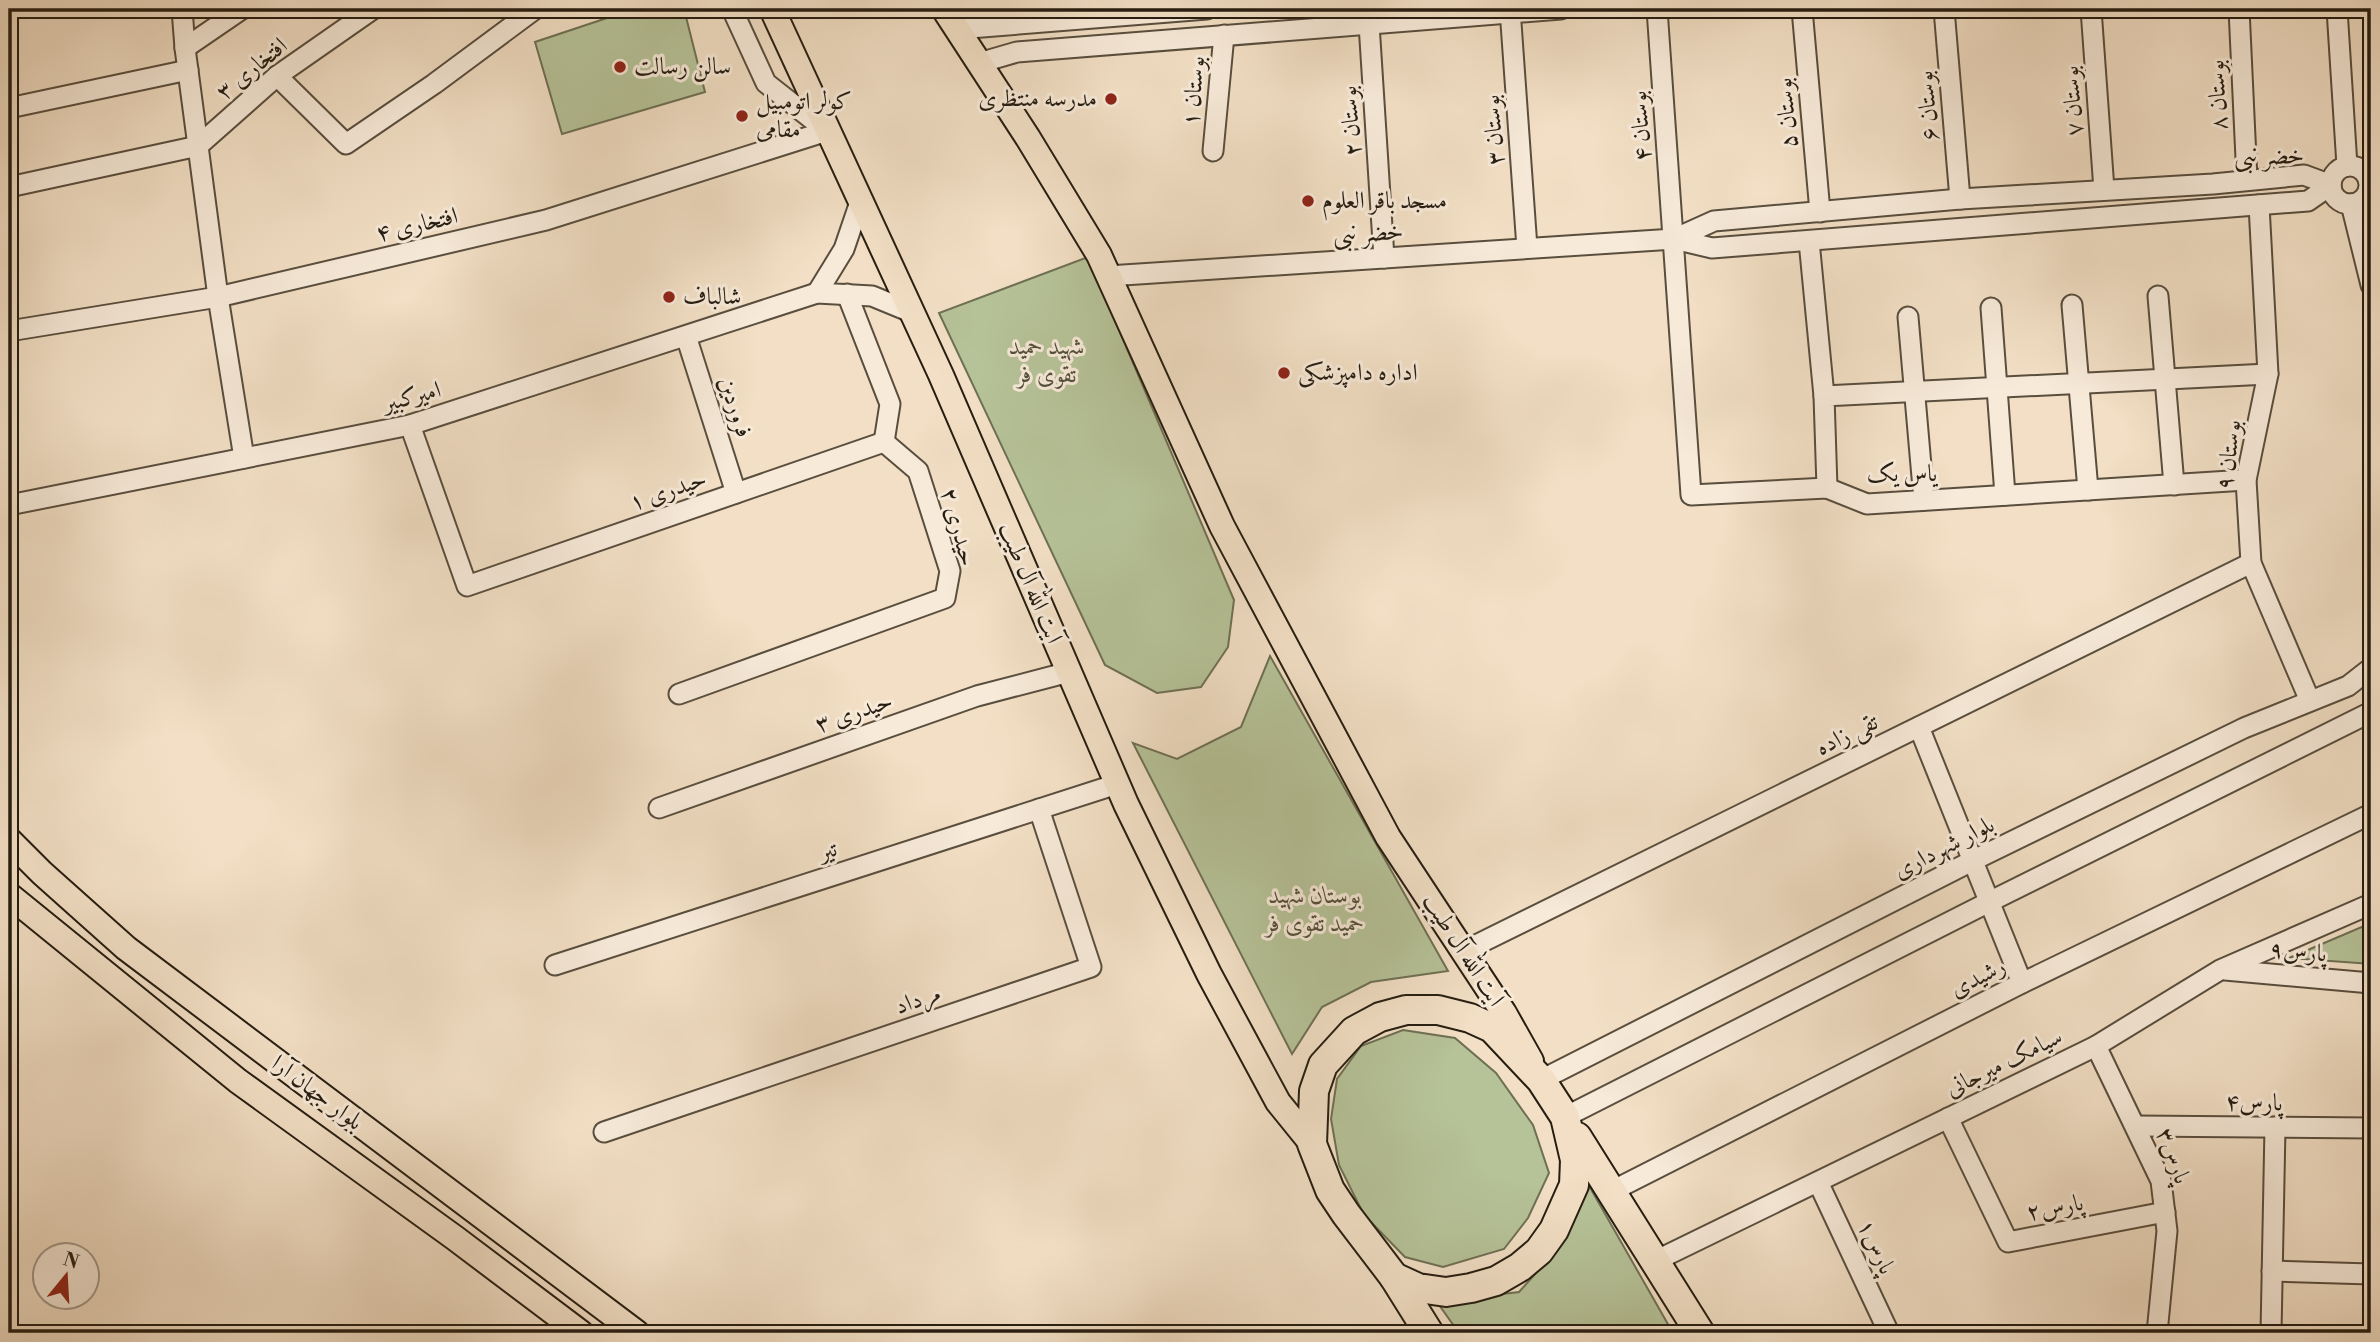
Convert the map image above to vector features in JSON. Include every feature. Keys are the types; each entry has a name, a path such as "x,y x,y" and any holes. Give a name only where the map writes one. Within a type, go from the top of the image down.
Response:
{"highway":[{"path":"1429,1333 1394,1277 1330,1190 1312,1144 1314,1091 1323,1065 1354,1031 1380,1017 1406,1010 1438,1010 1492,1027 1541,1080 1700,1333"},
{"path":"1394,1277 1418,1288 1446,1292 1471,1289 1496,1281 1520,1267 1539,1251 1554,1230 1574,1185 1575,1160 1565,1117"}],"main road":[{"name":"آیت الله آل طیب","path":"772,9 941,375 1117,784 1209,974 1271,1090 1312,1144"},
{"name":"آیت الله آل طیب","path":"951,19 1098,255 1222,526 1388,837 1504,1013 1541,1080"},
{"name":"بلوار جهان آرا","path":"9,840 126,948 637,1333"},
{"name":"بلوار جهان آرا","path":"9,895 238,1081 581,1333"}],"street":[{"path":"182,9 218,297 244,458"},
{"path":"185,48 242,9"},
{"name":"افتخاری ۳","path":"198,146 277,76 373,9"},
{"path":"277,76 346,144 535,9"},
{"path":"732,9 766,83 827,131"},
{"path":"951,19 1207,9"},
{"path":"979,63 1017,52 1561,9"},
{"name":"بوستان ۴","path":"1657,9 1674,239"},
{"name":"بوستان ۵","path":"1802,9 1820,212"},
{"name":"بوستان ۶","path":"1944,9 1960,199"},
{"name":"بوستان ۷","path":"2091,9 2104,190"},
{"name":"بوستان ۸","path":"2239,9 2246,180"},
{"path":"2337,9 2347,166"},
{"name":"بوستان ۳","path":"1510,11 1527,248"},
{"path":"1074,14 1076,47"},
{"name":"بوستان ۲","path":"1369,24 1384,258"},
{"name":"بوستان ۱","path":"1213,151 1224,36"},
{"path":"9,108 188,70"},
{"name":"افتخاری ۴","path":"9,331 218,297 546,220 827,131"},
{"path":"9,187 198,146"},
{"path":"2347,166 2364,172 2370,182 2366,196 2360,202 2351,204 2336,198 2331,186 2333,174 2347,166"},
{"name":"خضر نبی","path":"1674,239 1714,221 1960,199 2304,175 2331,186"},
{"name":"خضر نبی","path":"1108,276 1674,239 1712,248 1809,241 2308,201 2331,186"},
{"path":"860,202 845,249 817,293 872,296 911,312"},
{"path":"2351,204 2371,285"},
{"name":"بوستان ۹","path":"2259,205 2267,374 2246,480 2251,563 2310,701"},
{"name":"یاس یک","path":"1674,239 1691,495 1827,488 1867,504 2246,480"},
{"path":"1809,241 1824,396 1827,488"},
{"name":"امیرکبیر","path":"9,505 410,425 817,293"},
{"path":"847,295 890,404 884,442"},
{"path":"2158,296 2174,485"},
{"path":"2072,305 2088,490"},
{"path":"1991,308 2005,495"},
{"path":"1908,317 1924,500"},
{"name":"فروردین","path":"687,336 736,493"},
{"path":"1824,396 2267,374"},
{"name":"حیدری ۱","path":"410,425 467,586 884,442"},
{"name":"حیدری ۲","path":"679,694 945,598 950,571 918,471 884,442"},
{"name":"تقی زاده","path":"1464,951 2251,563"},
{"name":"بلوار شهرداری","path":"1541,1080 1974,860 2244,728 2348,686 2371,668"},
{"name":"حیدری ۳","path":"659,808 977,696 1069,672"},
{"path":"1565,1117 2371,712"},
{"path":"1919,727 2022,983"},
{"name":"تیر","path":"555,965 1117,784"},
{"name":"مرداد","path":"604,1132 1091,967 1039,809"},
{"name":"رشیدی","path":"1610,1192 2022,983 2371,814"},
{"name":"سیامک میرجانی","path":"1655,1261 2096,1046 2220,970 2371,904"},
{"name":"پارس۹","path":"2220,970 2371,983"},
{"name":"پارس۳","path":"2096,1046 2161,1181 2167,1231 2157,1333"},
{"name":"پارس۲","path":"1948,1118 2008,1242 2165,1212"},
{"name":"پارس۴","path":"2136,1126 2371,1128"},
{"path":"2270,1333 2275,1127"},
{"name":"پارس۱","path":"1818,1182 1889,1333"},
{"path":"2272,1271 2371,1274"}],"green space":[{"name":"سالن رسالت","path":"634,9 684,9 705,92 562,134 535,42"},
{"name":"شهید حمید تقوی فر","path":"1088,257 1234,600 1228,647 1201,687 1157,693 1105,665 939,313"},
{"name":"بوستان شهید حمید تقوی فر","path":"1270,656 1448,971 1371,982 1322,1007 1292,1054 1133,743 1177,759 1241,727"},
{"path":"2371,923 2371,964 2289,958"},
{"path":"1403,1030 1455,1038 1496,1073 1533,1125 1549,1173 1528,1218 1504,1249 1443,1267 1405,1257 1364,1215 1339,1165 1331,1119 1337,1079 1361,1046"},
{"path":"1588,1184 1673,1333 1459,1333 1437,1302 1519,1292 1560,1246"}],"place":[{"name":"سالن رسالت","path":"620,67"},
{"name":"مدرسه منتظری","path":"1111,99"},
{"name":"کولر اتومبیل مقامی","path":"742,116"},
{"name":"مسجد باقر العلوم","path":"1308,201"},
{"name":"شالباف","path":"669,297"},
{"name":"اداره دامپزشکی","path":"1284,373"}]}
